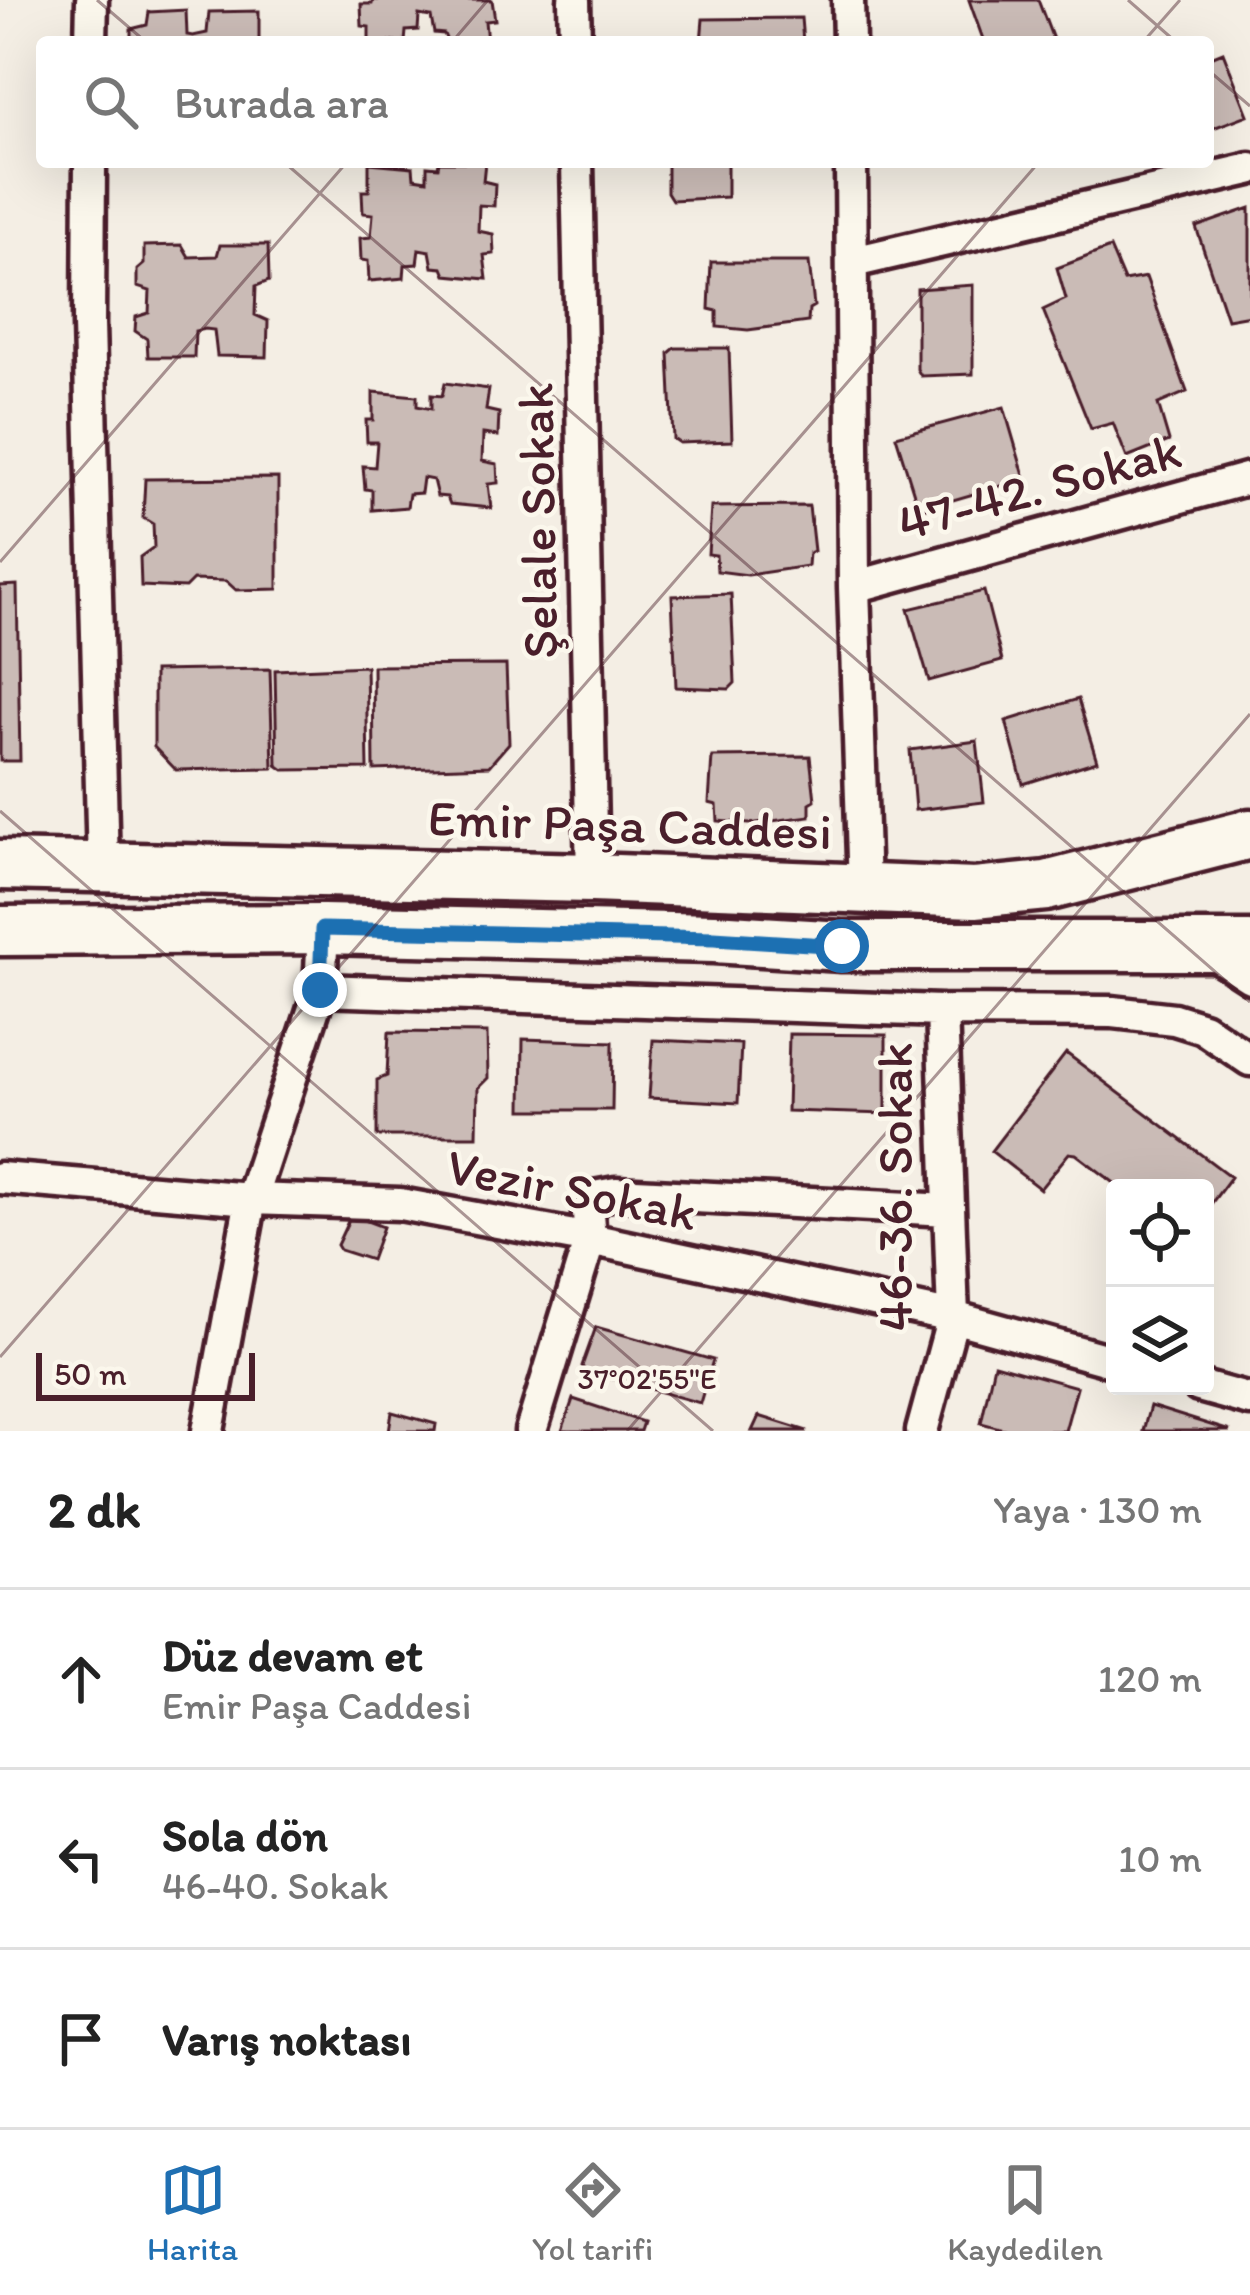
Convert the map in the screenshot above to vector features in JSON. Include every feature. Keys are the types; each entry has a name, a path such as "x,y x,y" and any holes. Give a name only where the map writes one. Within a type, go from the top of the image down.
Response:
{"main road":[{"name":"Emir Paşa Caddesi","path":"0,865 975,892 1046,886 1250,835"},
{"path":"0,931 322,929 714,938 842,946 1250,946"}],"street":[{"path":"91,36 92,0"},
{"path":"574,0 575,36"},
{"path":"848,0 849,36"},
{"path":"90,168 88,324 103,866"},
{"name":"Şelale Sokak","path":"578,168 592,878"},
{"path":"851,168 854,587 864,888"},
{"path":"853,262 1250,170"},
{"name":"47-42. Sokak","path":"854,587 1250,478"},
{"path":"208,1431 251,1199 320,990 322,929"},
{"path":"1198,944 1250,977"},
{"path":"320,990 942,1012 1113,1012 1174,1019 1203,1028 1250,1060"},
{"name":"46-36. Sokak","path":"922,1431 953,1317 942,1012"},
{"name":"Vezir Sokak","path":"0,1178 251,1199 400,1204 953,1317 1106,1360"},
{"path":"531,1431 590,1240 588,1214 594,1197 616,1193 949,1210"},
{"path":"1214,1390 1250,1400"}],"building":[{"path":"373,0 492,0 495,20 485,21 486,36 434,33 431,17 419,15 418,30 406,31 406,36 369,36 369,27 362,26 361,4"},
{"path":"969,0 1038,0 1052,36 982,36"},
{"path":"186,10 187,35 193,36 131,36 131,29 147,25 149,12"},
{"path":"259,11 259,36 193,36 207,33 209,12"},
{"path":"801,18 802,36 702,36 703,19"},
{"path":"1223,52 1248,115 1214,128 1214,56"},
{"path":"369,168 413,168 414,178 427,180 427,168 484,168 483,181 495,184 494,206 479,205 478,231 493,234 494,254 484,255 487,279 446,275 443,268 433,267 430,251 419,249 417,264 405,265 404,278 369,281 360,238 371,237 373,214 363,213 362,191 369,191"},
{"path":"667,168 727,168 727,197 672,200 667,192"},
{"path":"1250,208 1250,315 1227,319 1196,227"},
{"path":"182,245 189,257 217,256 220,245 268,245 269,281 256,286 255,315 268,321 267,357 217,356 214,330 205,329 195,331 194,357 148,357 147,339 135,331 136,317 149,313 150,291 137,287 144,246"},
{"path":"1110,248 1124,281 1146,277 1187,392 1158,404 1169,441 1127,458 1113,423 1091,429 1043,310 1066,299 1057,268"},
{"path":"711,262 809,262 814,306 809,309 808,322 748,330 717,327 717,311 709,309"},
{"path":"973,285 973,374 921,376 917,369 917,289"},
{"path":"675,348 729,348 732,441 679,443 673,439 669,353"},
{"path":"445,383 489,389 486,410 499,413 498,436 483,434 482,461 497,464 498,483 488,484 491,508 450,504 447,497 437,496 433,480 423,478 421,493 409,494 407,507 372,510 372,490 365,489 363,466 375,467 377,442 367,442 366,420 373,420 373,392 417,396 417,406 431,409 431,395 442,396"},
{"path":"1004,407 1025,479 919,510 896,436"},
{"path":"278,478 278,589 236,590 226,581 193,580 185,588 141,586 140,557 154,547 153,524 143,518 145,479"},
{"path":"809,506 814,551 809,553 808,566 748,575 717,571 716,555 708,554 711,507"},
{"path":"17,585 20,761 0,761 0,586"},
{"path":"984,591 1002,661 929,681 908,609"},
{"path":"731,594 735,683 729,689 676,687 672,596"},
{"path":"506,665 509,743 489,766 374,770 373,666"},
{"path":"366,666 368,769 284,770 277,765 275,670"},
{"path":"270,669 273,768 176,770 154,747 154,671"},
{"path":"1078,699 1097,761 1023,784 1006,721"},
{"path":"977,741 984,802 915,810 910,750"},
{"path":"810,756 815,800 810,803 810,816 749,824 718,821 717,805 709,803 712,757"},
{"path":"389,1032 487,1033 488,1078 478,1088 477,1136 377,1136 377,1080 387,1076"},
{"path":"789,1034 886,1035 886,1114 787,1111"},
{"path":"523,1039 613,1042 612,1110 522,1110"},
{"path":"653,1040 741,1044 738,1103 649,1098"},
{"path":"1066,1053 1231,1177 1214,1200 1214,1179 1109,1179 1069,1153 1040,1189 991,1151"},
{"path":"351,1215 383,1227 371,1260 337,1245"},
{"path":"596,1327 713,1360 700,1403 585,1371 582,1366"},
{"path":"994,1364 1077,1387 1065,1431 1011,1431 981,1423"},
{"path":"573,1399 643,1422 640,1431 562,1431"},
{"path":"1150,1406 1230,1431 1143,1431"},
{"path":"392,1412 436,1424 435,1431 389,1431"},
{"path":"759,1416 807,1431 752,1431"}],"route":[{"path":"320,990 322,929 714,938 842,946"}]}
